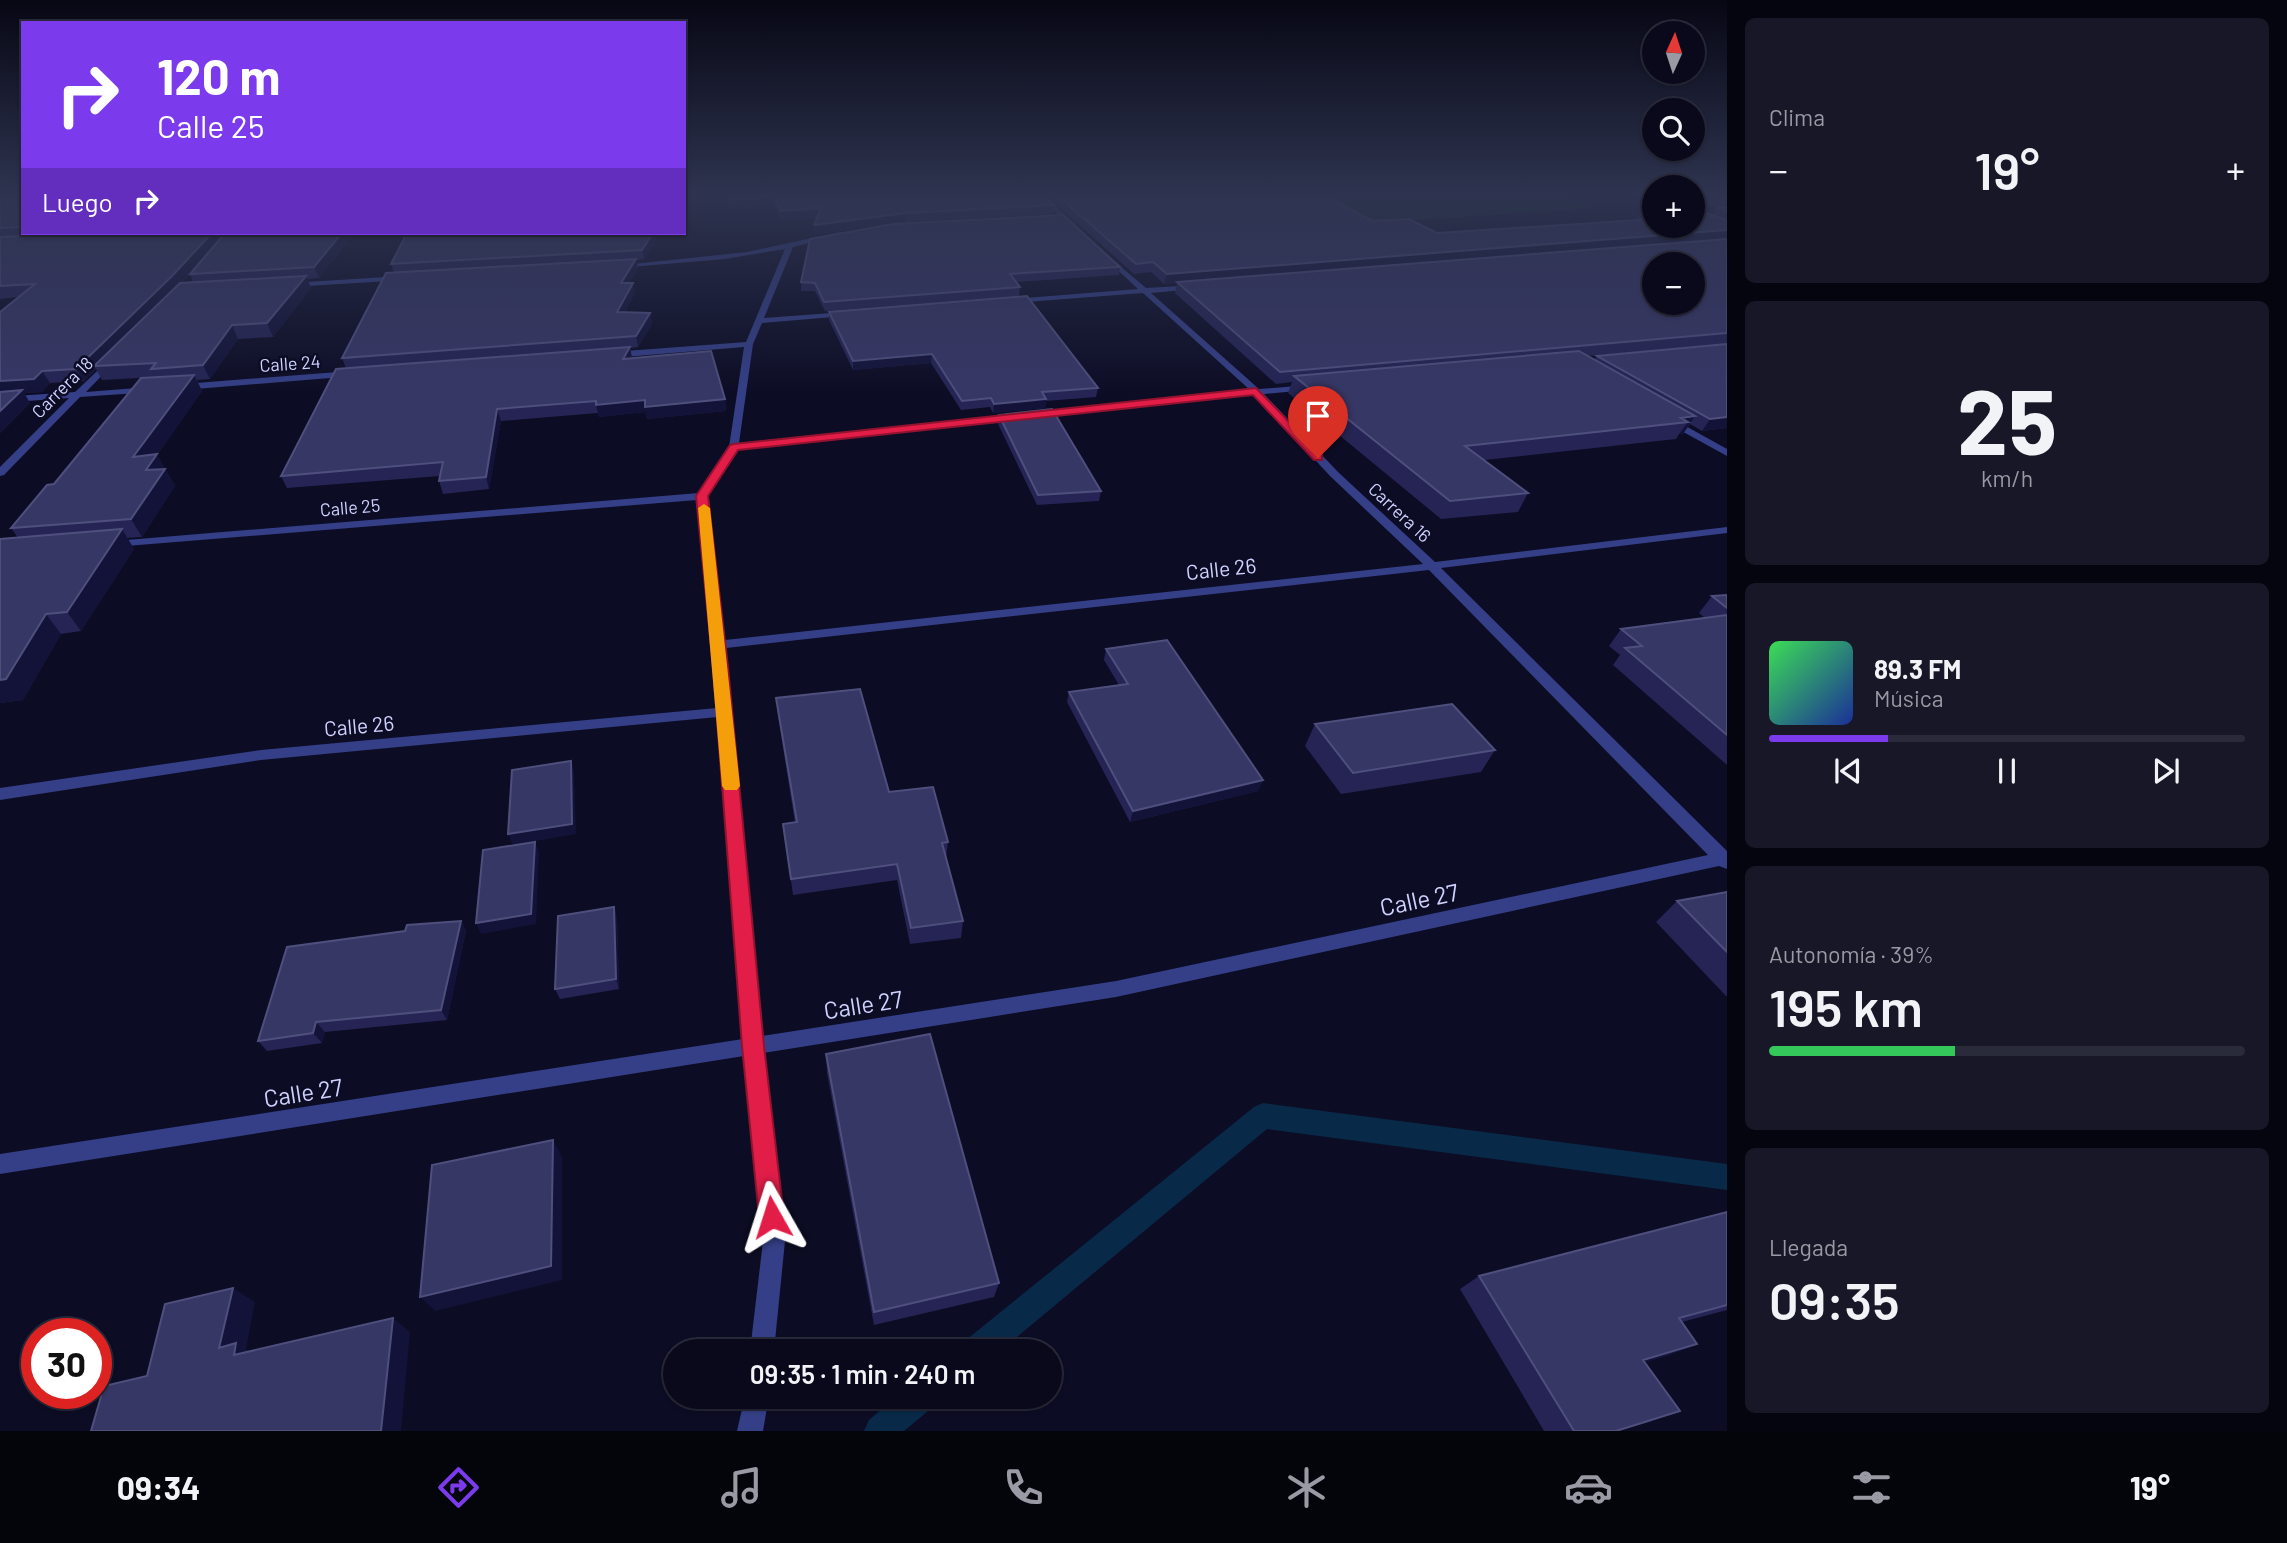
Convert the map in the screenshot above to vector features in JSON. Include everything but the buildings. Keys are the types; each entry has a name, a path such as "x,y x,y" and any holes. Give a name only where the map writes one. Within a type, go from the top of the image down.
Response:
{"street":[{"path":"611,266 667,263"},
{"path":"763,1339 774,1241 753,1046 719,645 702,496 734,447 749,344 783,263"},
{"name":"Carrera 16","path":"1113,263 1256,391 1334,474 1432,566 1725,860"},
{"path":"280,285 418,277"},
{"path":"1006,302 1209,286"},
{"path":"760,321 855,314"},
{"path":"598,356 749,344"},
{"name":"Carrera 18","path":"0,472 124,348"},
{"name":"Calle 24","path":"171,388 364,373"},
{"path":"734,447 1311,387"},
{"path":"0,400 158,389"},
{"path":"1656,412 1727,453"},
{"name":"Calle 25","path":"96,546 702,496"},
{"name":"Calle 26","path":"719,645 1432,566 1727,530"},
{"name":"Calle 26","path":"0,794 261,755 725,712"},
{"name":"Calle 27","path":"0,1164 1116,989 1725,860"},
{"path":"750,1431 754,1409"}],"waterway":[{"path":"992,1339 1263,1116 1727,1177"},
{"path":"880,1431 906,1409"}],"slow traffic":[{"path":"704,508 731,786"}],"route":[{"path":"772,1217 753,1046 721,667 702,496 734,447 1256,391 1318,458"}]}
